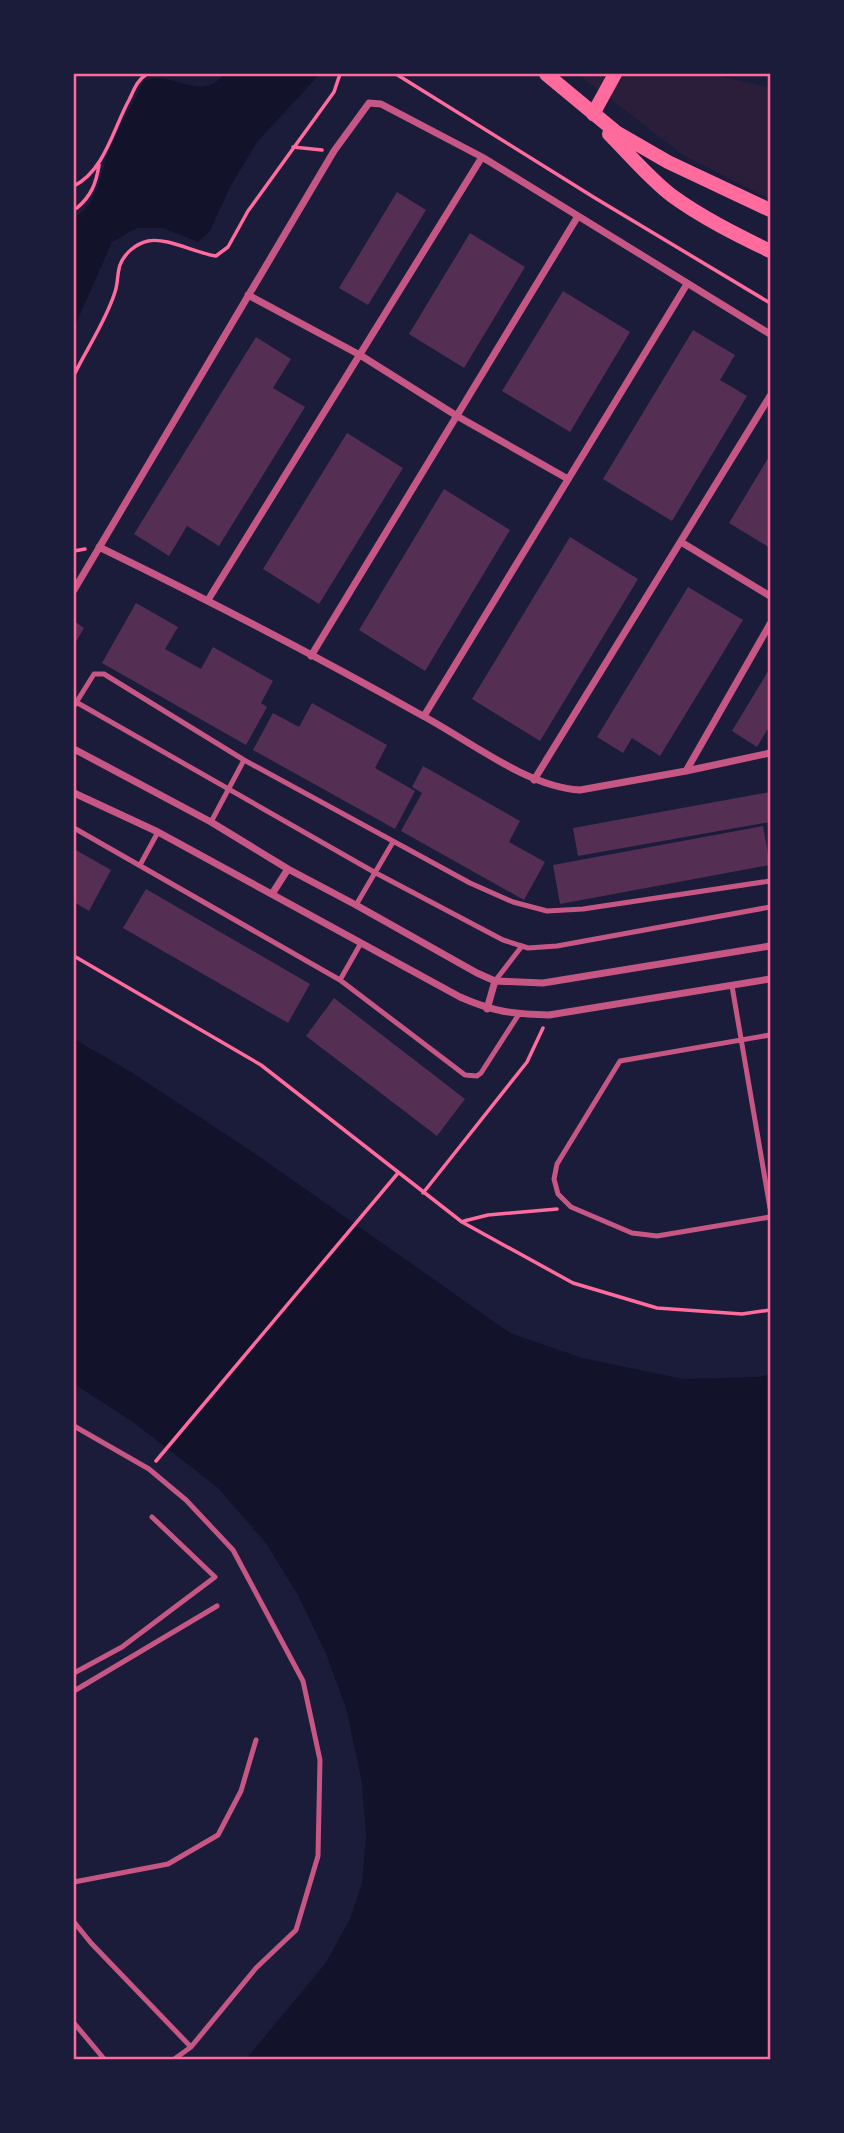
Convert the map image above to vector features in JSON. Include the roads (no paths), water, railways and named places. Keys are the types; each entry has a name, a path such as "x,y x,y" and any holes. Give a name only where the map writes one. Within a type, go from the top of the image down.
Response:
{"main road":[{"path":"546,74 616,132 668,162 771,210"},
{"path":"593,114 615,74"},
{"path":"576,99 653,179 672,195 736,234 771,251"}],"street":[{"path":"74,590 334,151 369,103 381,104 482,157 771,334"},
{"path":"208,600 482,157"},
{"path":"311,656 578,216"},
{"path":"424,716 687,284"},
{"path":"247,295 359,355 457,416 568,479"},
{"path":"534,780 771,396"},
{"path":"681,542 771,596"},
{"path":"99,547 208,600 424,716 534,780 565,789 580,790 771,753"},
{"path":"685,771 771,624"},
{"path":"74,749 211,822 288,869 495,981 543,983 771,946"},
{"path":"74,793 158,832 460,998 487,1009 549,1015 771,979"},
{"path":"272,894 288,869"},
{"path":"487,1009 495,981"}],"lane":[{"path":"771,881 583,909 547,911 513,902 481,888 393,842 244,760 104,674 94,674 75,704 374,872 503,940 528,948 557,946 771,907"},
{"path":"211,822 244,760"},
{"path":"74,828 340,980 465,1075 472,1077 481,1073 519,1014"},
{"path":"140,865 158,832"},
{"path":"356,905 393,842"},
{"path":"340,980 361,943"},
{"path":"495,981 522,946"},
{"path":"732,986 771,1208"},
{"path":"771,1035 620,1061 557,1164 554,1179 558,1194 571,1207 632,1233 657,1236 771,1217"},
{"path":"74,1426 149,1469 186,1500 233,1550 303,1681 320,1760 318,1856 296,1930 256,1968 191,2047 173,2060"},
{"path":"74,1673 122,1647 215,1577 152,1517"},
{"path":"74,1692 217,1606"},
{"path":"74,1882 168,1864 218,1835 241,1791 256,1740"},
{"path":"74,1922 191,2047"},
{"path":"74,2023 106,2060"}]}
